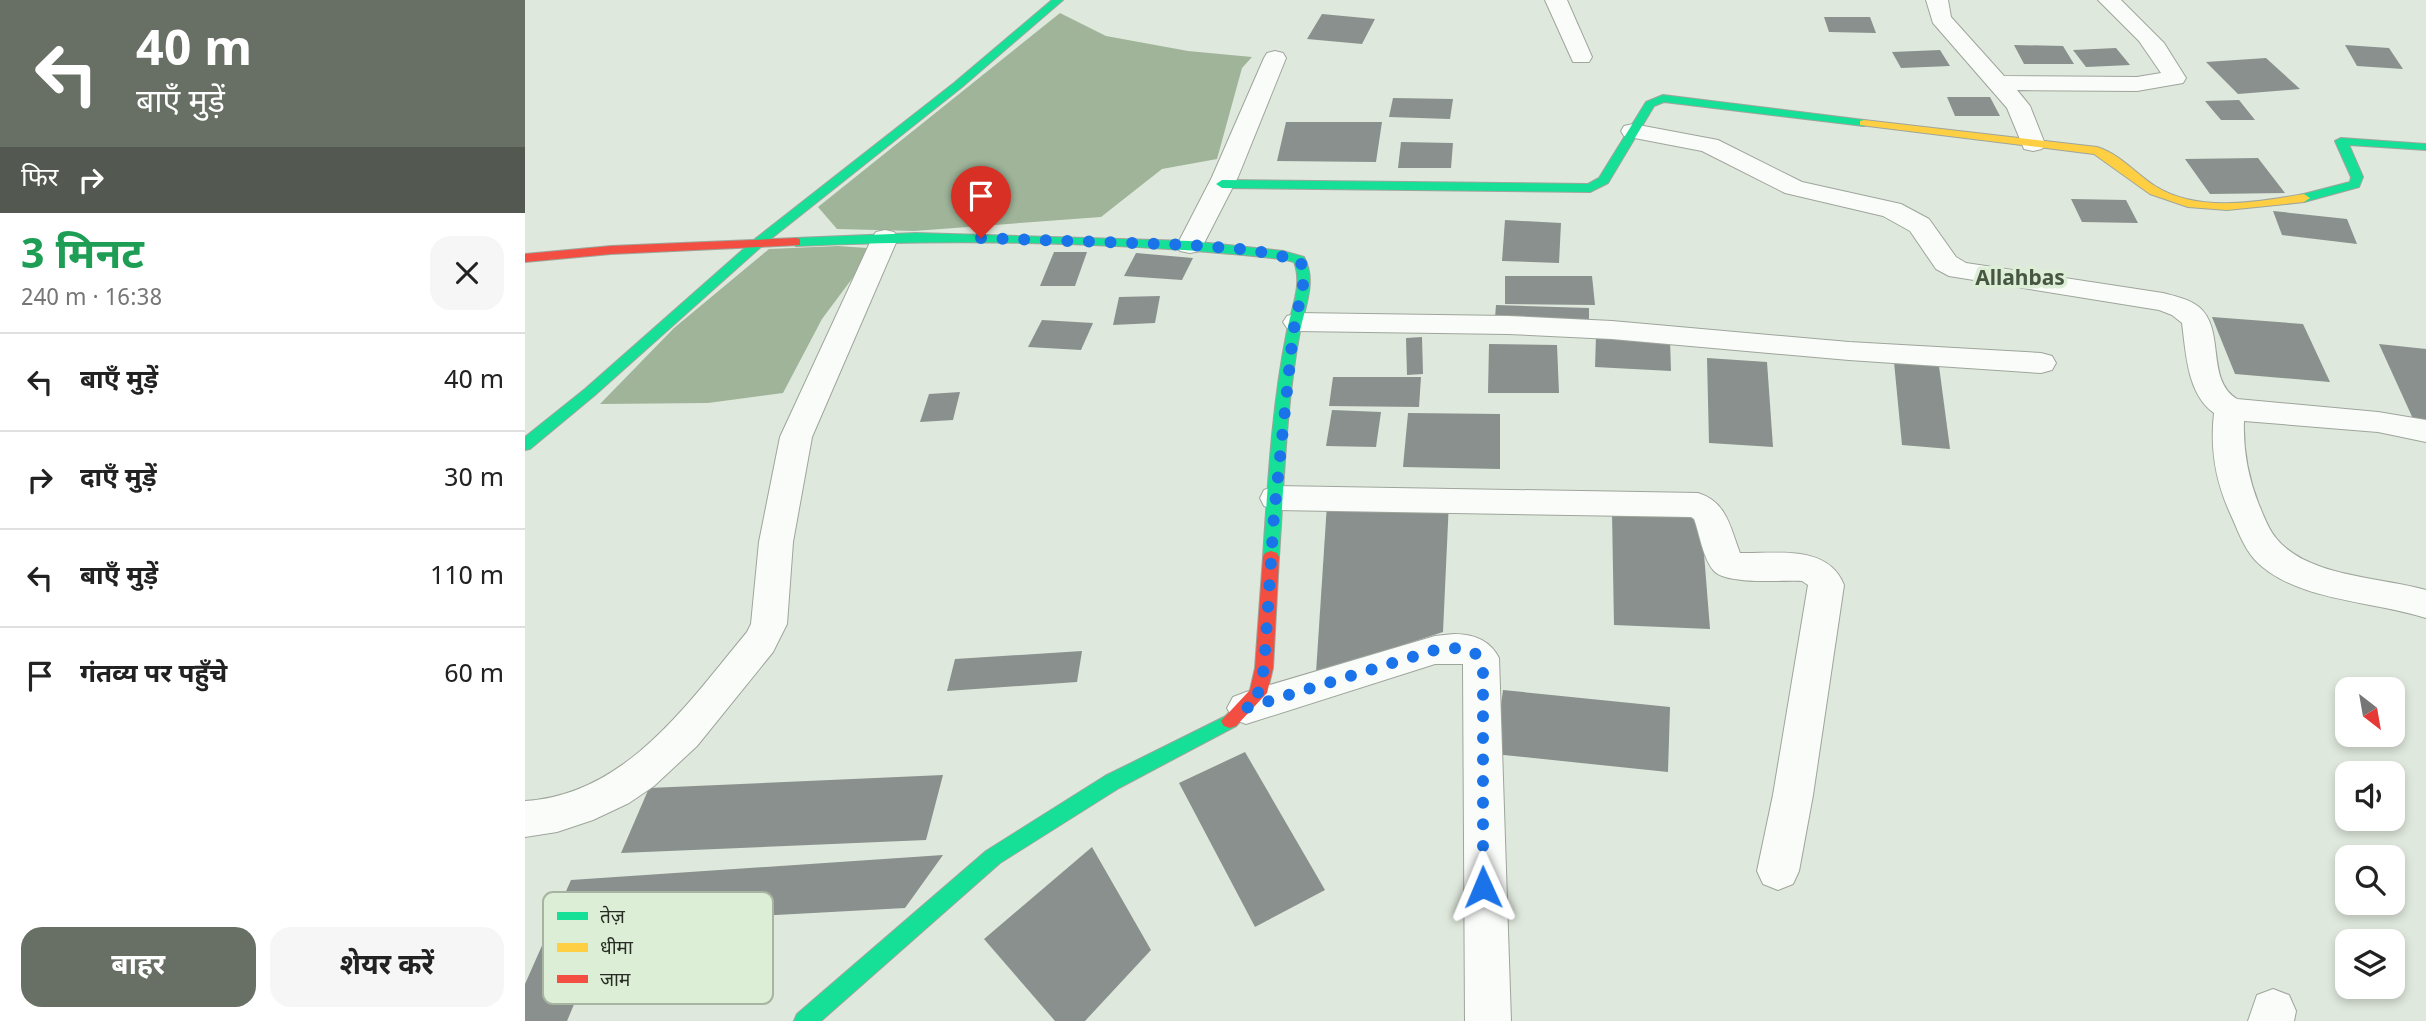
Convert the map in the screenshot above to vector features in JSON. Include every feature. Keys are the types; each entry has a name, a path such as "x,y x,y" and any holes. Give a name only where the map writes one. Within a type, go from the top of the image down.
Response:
{"street":[{"path":"525,445 759,242 958,85 1058,0"},
{"path":"1556,0 1581,57"},
{"path":"1937,0 1941,18 2024,115 2033,144"},
{"path":"1999,83 2137,84 2175,78 2172,70 2151,44 2109,0"},
{"path":"1190,245 1222,184 1275,58"},
{"path":"1222,184 1578,190 1590,188 1604,180 1655,100 1675,98 2097,151 2113,158 2163,196 2176,200 2221,204 2301,200 2355,184 2357,177 2341,141 2426,147"},
{"path":"1633,131 1709,145 1794,188 1892,210 1920,225 1945,263 1959,270 2163,302 2185,310 2196,323 2211,393 2229,410 2378,422 2426,431"},
{"path":"525,819 551,818 612,794 643,774 677,745 760,642 769,624 776,541 796,437 885,237"},
{"path":"525,258 611,250 885,237 1190,245 1252,250 1299,260 1303,267 1304,280 1293,333 1276,498 1264,668 1258,693 1246,708 1223,727 1112,782 993,857 805,1021"},
{"path":"1297,322 1508,325 1612,330 1849,351 2042,363"},
{"path":"2229,410 2226,442 2229,465 2245,509 2265,549 2278,561 2298,572 2426,604"},
{"path":"1276,498 1697,505 1709,513 1725,561 1731,566 1809,568 1817,571 1826,584 1793,795 1778,871"},
{"path":"1246,708 1435,650 1472,650 1481,658 1488,1021"}],"shaded area":[{"path":"1060,13 1106,36 1188,51 1252,57 1242,68 1217,159 1162,169 1101,217 914,231 837,229 818,207"},
{"path":"838,246 867,248 860,268 822,319 783,393 708,403 600,404 674,328 769,249"}],"building":[{"path":"1322,14 1375,19 1362,44 1307,39"},
{"path":"1824,17 1870,17 1876,33 1829,32"},
{"path":"2014,45 2063,46 2074,64 2024,64"},
{"path":"2345,45 2389,48 2403,69 2357,66"},
{"path":"2116,48 2130,65 2086,67 2073,50"},
{"path":"1940,50 1950,66 1901,68 1892,52"},
{"path":"2266,58 2300,89 2238,94 2206,62"},
{"path":"1947,97 1990,97 2000,116 1955,116"},
{"path":"1393,98 1453,99 1450,119 1389,117"},
{"path":"2239,100 2255,120 2221,120 2205,101"},
{"path":"1286,122 1382,122 1376,162 1277,161"},
{"path":"1401,142 1453,143 1451,168 1398,168"},
{"path":"2258,158 2285,193 2210,194 2185,159"},
{"path":"2071,199 2126,200 2138,223 2082,222"},
{"path":"2273,211 2347,219 2357,244 2282,235"},
{"path":"1505,220 1561,223 1559,263 1502,261"},
{"path":"1054,252 1087,252 1075,286 1040,286"},
{"path":"1136,253 1193,258 1182,280 1124,276"},
{"path":"1505,276 1592,276 1595,305 1505,304"},
{"path":"1160,296 1155,323 1113,325 1119,297"},
{"path":"1496,305 1589,308 1589,321 1495,318"},
{"path":"2212,317 2303,324 2330,382 2235,374"},
{"path":"1042,320 1093,323 1081,350 1028,347"},
{"path":"1596,336 1670,340 1671,371 1595,367"},
{"path":"1422,337 1423,374 1407,375 1406,338"},
{"path":"1489,344 1557,345 1559,393 1488,393"},
{"path":"2379,344 2426,349 2426,423 2414,421"},
{"path":"1707,358 1767,362 1773,447 1709,443"},
{"path":"1894,362 1939,366 1950,449 1902,445"},
{"path":"1333,377 1421,377 1419,407 1329,406"},
{"path":"960,392 953,420 920,422 929,394"},
{"path":"1332,410 1381,412 1376,447 1326,446"},
{"path":"1408,413 1500,414 1500,469 1403,467"},
{"path":"1449,501 1443,632 1316,673 1327,504"},
{"path":"1612,513 1701,516 1710,629 1614,625"},
{"path":"1082,651 1077,682 947,691 955,659"},
{"path":"1503,690 1670,707 1668,772 1494,754"},
{"path":"1245,752 1325,890 1255,927 1179,783"},
{"path":"943,775 926,840 621,853 649,788"},
{"path":"1092,847 1151,950 1085,1021 1055,1021 984,939"},
{"path":"943,855 905,908 773,915 773,892 566,892 571,880"},
{"path":"543,943 543,1004 574,1004 567,1021 525,1021 525,984"}],"traffic: fast":[{"path":"525,445 590,392 759,242 958,85 1058,0"},
{"path":"1222,184 1590,188 1604,180 1650,104 1663,98 1864,123"},
{"path":"2304,198 2355,184 2357,177 2341,141 2426,147"},
{"path":"796,242 916,237 1190,245 1283,255 1299,260 1304,277 1285,388 1271,557"},
{"path":"805,1021 993,857 1112,782 1230,721"}],"traffic: slow":[{"path":"1864,123 2097,151 2154,191 2188,203 2227,206 2304,198"}],"traffic: jam":[{"path":"525,258 611,250 796,242"},
{"path":"1230,721 1258,693 1264,668 1271,557"}],"district":[{"name":"Allahbas","path":"2020,278"}],"route":[{"path":"981,238 1190,245 1252,250 1299,260 1303,267 1304,280 1293,333 1274,515 1264,668 1258,693 1246,708 1435,650 1472,650 1481,658 1483,667 1483,887"}]}
